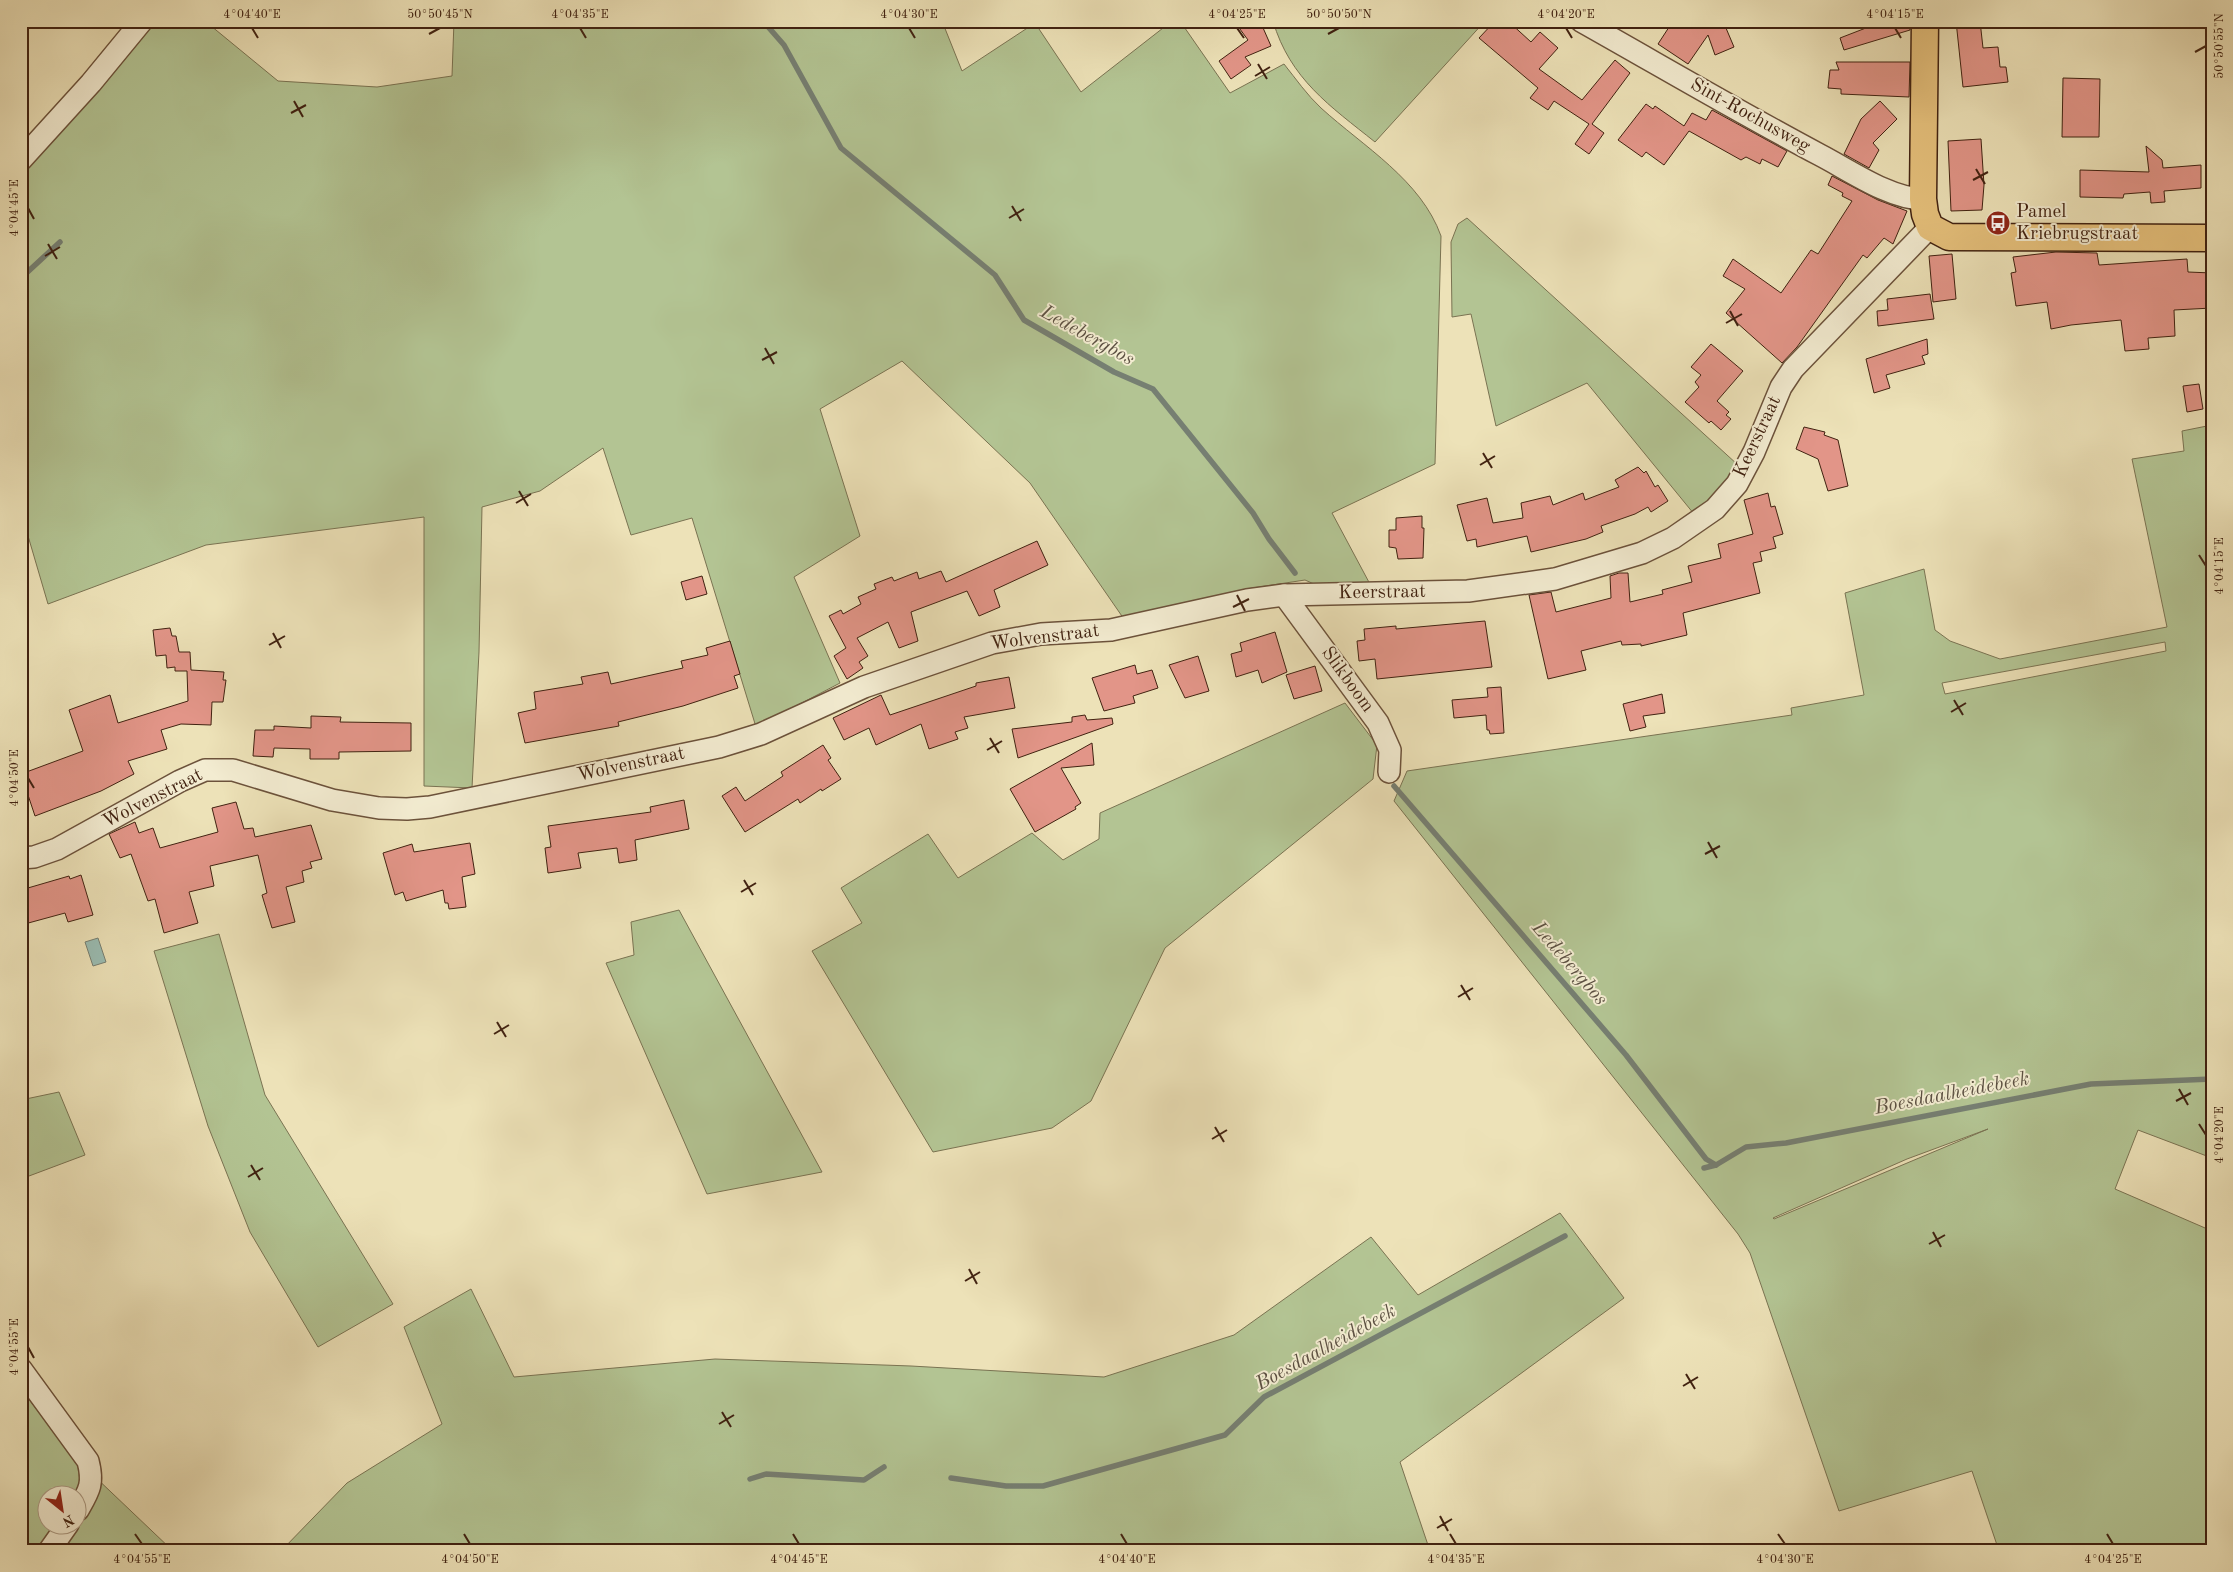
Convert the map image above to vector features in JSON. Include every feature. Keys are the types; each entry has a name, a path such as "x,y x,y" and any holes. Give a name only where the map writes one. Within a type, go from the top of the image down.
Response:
{"main road":[{"path":"1925,21 1923,199 1925,214 1930,227 1949,236 2212,238"}],"street":[{"path":"21,160 91,83 142,21"},
{"name":"Sint-Rochusweg","path":"1581,21 1736,111 1872,182 1907,197 1923,199"},
{"name":"Keerstraat","path":"1247,600 1284,595 1468,591 1556,579 1642,553 1673,538 1716,509 1737,484 1754,452 1781,387 1793,368 1930,227"},
{"name":"Slikboom","path":"1284,595 1378,723 1390,750 1388,772"},
{"name":"Wolvenstraat","path":"21,858 34,857 57,849 180,781 204,770 233,770 332,800 370,807 430,807 719,747 761,734 864,686 992,643 1041,634 1111,630 1247,600"},
{"path":"21,1369 88,1461 92,1478 88,1494"},
{"path":"49,1551 61,1534"}],"green space":[{"path":"156,21 205,21 278,81 377,87 452,76 454,21 942,21 962,71 1035,23 1081,92 1172,21 1180,21 1230,93 1284,64 1321,108 1406,181 1432,216 1441,236 1435,464 1332,513 1371,586 1323,588 1305,580 1246,589 1126,622 1030,483 902,361 820,409 860,536 794,577 840,683 756,727 692,518 631,535 603,448 540,491 482,507 479,652 472,788 424,786 424,517 206,545 48,604 21,512 21,172"},
{"path":"1273,21 1485,21 1375,142 1327,103 1301,75 1280,41"},
{"path":"1467,218 1738,465 1717,496 1694,514 1587,383 1496,426 1471,314 1452,317 1451,242 1458,224"},
{"path":"2212,425 2212,1158 2138,1130 2115,1189 2212,1231 2212,1551 1999,1551 1972,1471 1839,1511 1750,1253 1738,1234 1394,801 1407,771 1792,715 1791,708 1864,695 1845,593 1924,569 1935,630 1950,641 2000,659 2167,627 2132,459 2184,451 2182,431","holes":["2165,642 2166,651 1945,694 1942,683","1988,1129 1774,1219 1773,1218 1907,1159"]},
{"path":"1345,703 1377,745 1373,779 1165,948 1091,1101 1052,1128 933,1152 812,951 862,923 841,888 928,834 958,878 1032,833 1063,860 1099,839 1100,813"},
{"path":"679,910 822,1172 707,1194 606,963 634,955 631,922"},
{"path":"219,934 265,1095 393,1304 318,1347 250,1232 208,1126 154,951"},
{"path":"59,1092 85,1155 21,1179 21,1100"},
{"path":"1560,1213 1624,1298 1400,1462 1430,1551 281,1551 347,1483 442,1424 404,1327 471,1289 514,1377 715,1359 911,1366 1104,1377 1234,1335 1371,1237 1418,1295"},
{"path":"21,1389 70,1453 173,1551 21,1551"}],"water":[{"path":"98,938 106,962 93,966 85,942"}],"building":[{"path":"1234,21 1260,21 1271,46 1245,57 1251,65 1231,79 1219,61 1248,40"},
{"path":"1495,21 1508,21 1531,42 1540,32 1558,48 1539,69 1582,100 1615,60 1630,73 1592,124 1604,133 1589,154 1575,144 1589,124 1554,101 1548,110 1530,98 1538,88 1479,38"},
{"path":"1673,21 1723,21 1734,47 1715,55 1708,35 1688,64 1658,44"},
{"path":"1884,21 1910,21 1910,30 1844,50 1840,38"},
{"path":"1956,21 1980,21 1983,48 1998,47 2000,67 2006,67 2008,82 1963,87"},
{"path":"1836,62 1910,62 1909,97 1841,94 1841,89 1828,88 1830,70 1839,70"},
{"path":"2063,78 2100,79 2099,137 2062,137"},
{"path":"1880,101 1897,119 1873,143 1879,150 1869,168 1844,154 1861,119"},
{"path":"1646,104 1653,109 1655,106 1684,126 1692,113 1706,120 1712,110 1787,151 1778,167 1762,159 1760,164 1746,157 1741,160 1689,131 1664,165 1646,152 1642,157 1618,140"},
{"path":"1981,139 1984,185 1982,210 1951,211 1948,141"},
{"path":"2146,146 2162,160 2163,168 2201,165 2201,188 2164,191 2165,202 2151,203 2150,192 2124,194 2123,198 2080,197 2080,170 2149,172"},
{"path":"1832,176 1878,200 1907,211 1893,244 1884,238 1867,258 1863,255 1797,347 1782,363 1726,313 1745,289 1723,276 1733,259 1781,293 1811,250 1818,254 1852,201 1842,196 1843,193 1828,185"},
{"path":"2056,252 2097,253 2099,265 2187,259 2188,272 2212,273 2212,308 2174,310 2175,336 2148,338 2149,349 2125,351 2121,320 2051,329 2047,302 2016,306 2011,273 2016,272 2013,257"},
{"path":"1952,254 1956,299 1933,302 1929,256"},
{"path":"1930,294 1934,319 1878,326 1877,311 1888,310 1887,299"},
{"path":"1927,339 1928,354 1922,356 1925,364 1886,375 1890,388 1874,393 1866,359"},
{"path":"1711,344 1743,371 1717,401 1729,412 1726,415 1731,419 1721,430 1711,421 1709,423 1685,402 1699,387 1695,382 1701,375 1691,367"},
{"path":"2199,384 2203,409 2187,412 2183,386"},
{"path":"1804,427 1825,432 1824,435 1838,440 1848,486 1828,491 1818,459 1796,449"},
{"path":"1638,467 1644,473 1646,471 1655,487 1658,485 1668,501 1651,512 1648,507 1635,514 1601,526 1603,532 1586,539 1531,552 1527,536 1477,547 1476,539 1467,541 1457,505 1487,498 1493,523 1523,518 1521,503 1550,496 1553,505 1583,493 1585,500 1619,487 1615,480"},
{"path":"1768,493 1771,507 1775,506 1783,534 1773,537 1776,548 1760,552 1762,561 1753,563 1760,593 1683,613 1687,635 1641,646 1641,644 1622,645 1621,641 1581,651 1586,670 1548,679 1529,595 1551,592 1556,612 1611,598 1610,576 1619,573 1628,573 1630,602 1663,594 1662,590 1692,582 1688,566 1721,558 1718,544 1753,534 1744,500"},
{"path":"1422,516 1422,528 1424,528 1423,558 1398,559 1396,548 1389,547 1389,530 1396,530 1396,518"},
{"path":"1037,541 1048,565 994,590 1000,607 979,616 967,591 911,612 918,641 899,648 888,622 857,638 868,656 859,662 863,668 847,679 834,656 846,648 829,616 841,610 843,614 861,604 858,597 876,589 874,584 892,577 894,581 917,572 919,579 941,571 946,582"},
{"path":"702,576 707,594 686,600 681,582"},
{"path":"1485,621 1492,667 1377,679 1375,659 1359,661 1357,641 1365,640 1364,629 1396,626 1396,629"},
{"path":"170,628 172,636 176,636 179,652 190,652 191,670 224,672 223,680 226,680 223,702 212,702 211,725 181,724 161,730 167,749 128,761 134,774 101,791 35,816 21,774 83,751 69,710 110,695 118,723 188,701 187,671 175,671 175,667 167,668 166,655 156,656 153,630"},
{"path":"1275,632 1287,672 1262,683 1258,670 1236,677 1231,654 1242,651 1240,643"},
{"path":"730,641 740,674 734,676 738,688 683,706 618,722 619,726 525,743 518,713 536,709 534,692 583,684 581,677 608,672 611,684 683,668 681,661 708,655 706,648"},
{"path":"1198,656 1209,691 1185,698 1169,665"},
{"path":"1135,665 1137,674 1152,670 1158,688 1133,696 1135,703 1104,711 1092,678"},
{"path":"1315,666 1322,691 1294,699 1286,675"},
{"path":"1009,677 1015,708 964,717 968,728 955,732 958,739 929,749 921,724 876,745 869,728 844,740 833,718 881,695 890,715 976,686 976,683"},
{"path":"1501,687 1504,733 1490,734 1489,730 1487,730 1486,715 1454,718 1452,700 1488,697 1487,688"},
{"path":"1662,694 1665,713 1643,716 1646,727 1630,731 1623,704"},
{"path":"1085,715 1087,720 1112,718 1113,724 1018,758 1012,729 1072,722 1072,717"},
{"path":"311,716 341,717 340,722 411,723 411,751 339,752 339,759 310,759 310,749 274,748 273,757 253,756 255,730 274,730 274,726 311,728"},
{"path":"1092,743 1094,765 1061,768 1081,803 1075,807 1076,809 1035,832 1010,789"},
{"path":"823,745 831,758 828,760 841,779 800,803 798,799 745,832 722,796 736,787 745,801 783,776 781,772"},
{"path":"684,800 689,829 635,840 637,860 619,863 617,848 578,853 581,868 548,873 545,848 551,847 548,826 651,812 650,807"},
{"path":"236,802 244,829 253,828 255,837 311,825 322,859 310,862 312,868 302,871 304,882 286,887 295,922 272,928 262,895 267,893 258,855 210,866 214,886 189,892 198,923 164,933 155,899 148,901 131,854 120,858 109,834 135,822 139,833 153,828 160,848 218,832 212,808"},
{"path":"470,843 475,874 462,877 466,907 449,909 448,903 445,903 443,890 406,901 403,892 395,895 383,853 412,844 414,852"},
{"path":"81,875 93,915 68,922 65,913 21,925 21,890 69,876 70,879"}],"waterway":[{"name":"Ledebergbos","path":"763,21 784,45 841,148 995,275 1024,320 1114,372 1153,389 1253,513 1269,539 1295,573"},
{"name":"Ledebergbos","path":"21,278 60,242"},
{"name":"Ledebergbos","path":"1394,786 1626,1055 1706,1159 1716,1165"},
{"name":"Boesdaalheidebeek","path":"1704,1168 1716,1165 1746,1147 1786,1143 2091,1084 2212,1079"},
{"name":"Boesdaalheidebeek","path":"951,1478 1006,1486 1043,1486 1225,1435 1264,1397 1565,1236"},
{"name":"Boesdaalheidebeek","path":"750,1479 766,1474 864,1480 884,1467"}],"place":[{"name":"Pamel Kriebrugstraat","path":"1998,223"}]}
